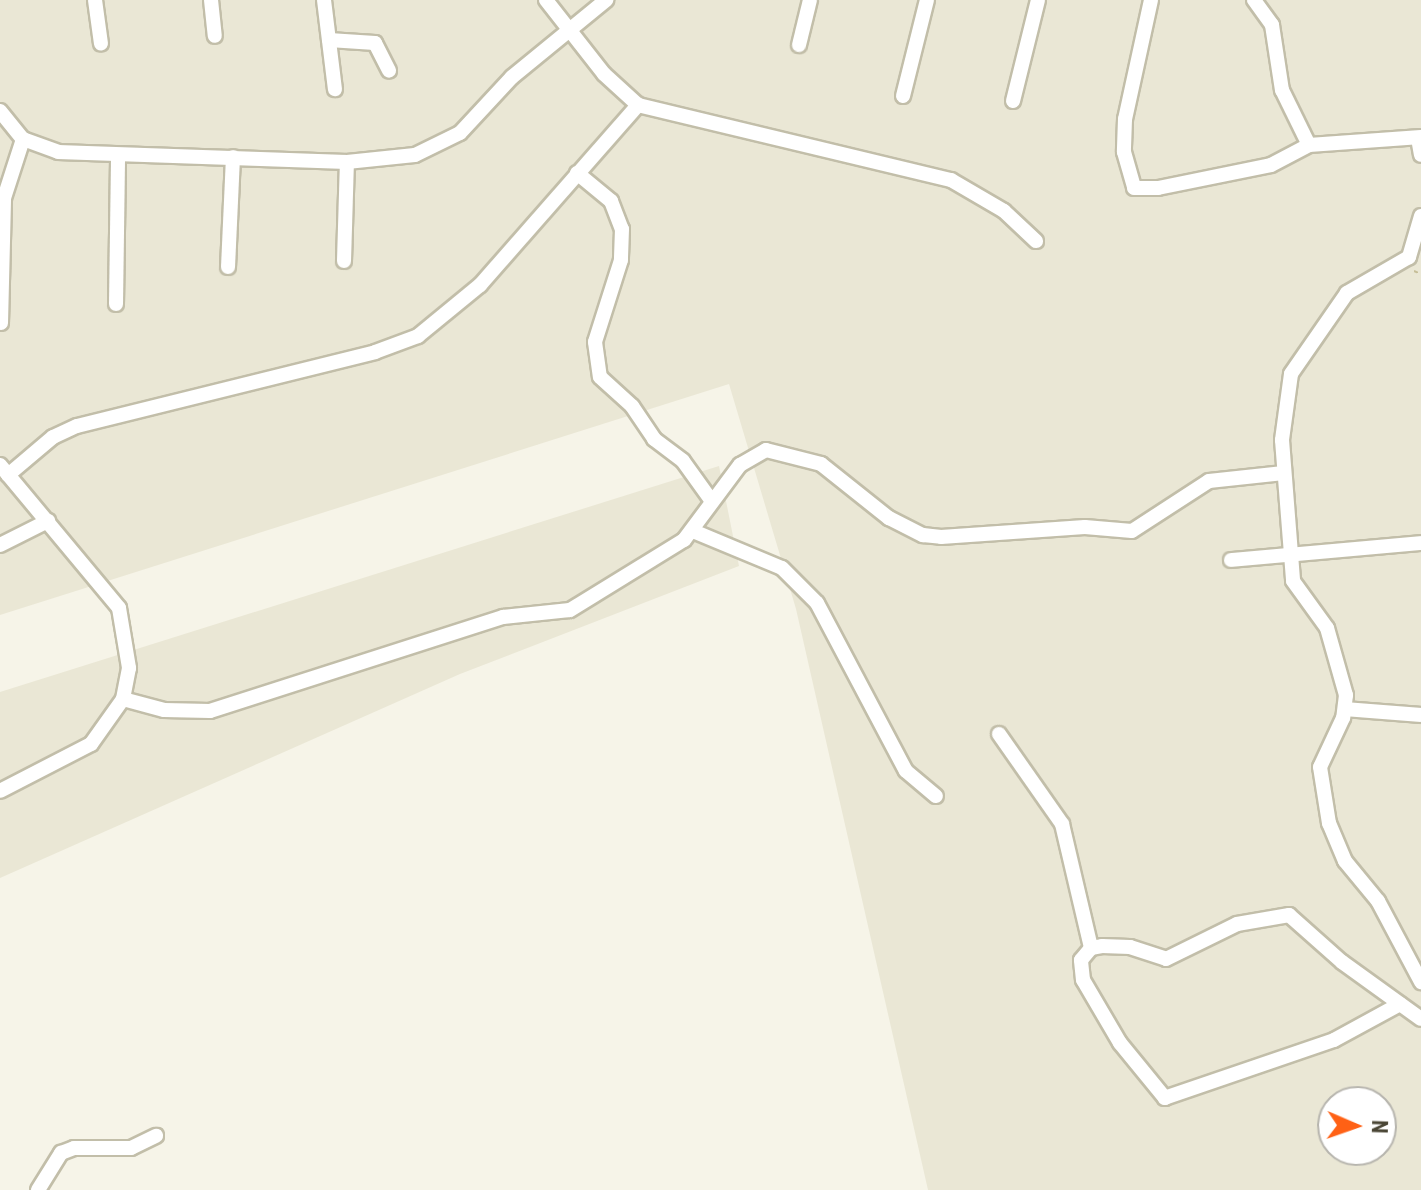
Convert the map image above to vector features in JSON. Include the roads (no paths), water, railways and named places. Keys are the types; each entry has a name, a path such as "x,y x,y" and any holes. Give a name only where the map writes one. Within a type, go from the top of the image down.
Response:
{"street":[{"path":"95,0 101,44"},
{"path":"211,0 215,36"},
{"path":"324,0 335,89"},
{"path":"546,0 568,30 638,105 951,180 1004,211 1036,241"},
{"path":"0,111 23,139 58,152 347,162 415,155 440,147 568,30 606,0"},
{"path":"799,45 810,0"},
{"path":"903,96 927,0"},
{"path":"1013,101 1038,0"},
{"path":"1151,0 1124,129 1125,162 1134,188 1158,188 1271,165 1309,145 1419,137 1421,155"},
{"path":"1254,0 1272,25 1282,90 1309,145"},
{"path":"329,40 375,43 389,71"},
{"path":"0,791 91,744 123,699 129,651 119,608 4,470 53,437 77,426 375,352 418,336 480,285 638,105"},
{"path":"1,323 4,198 23,139"},
{"path":"116,304 118,155"},
{"path":"228,267 233,157"},
{"path":"344,261 347,162"},
{"path":"577,173 611,201 622,229 621,260 595,342 600,377 632,406 654,439 683,461 711,500"},
{"path":"1421,216 1409,257 1347,293 1291,374 1282,410 1290,555 1297,592 1321,618 1335,647 1345,709 1320,767 1329,823 1345,861 1378,901 1421,982"},
{"path":"123,699 164,710 210,711 459,629 518,613 570,610 629,578 693,531 711,500 749,457 778,450 821,464 889,518 923,535 955,538 1085,527 1132,531 1209,481 1284,473"},
{"path":"0,545 48,521"},
{"path":"693,531 782,568 817,603 906,771 936,796"},
{"path":"1231,560 1421,543"},
{"path":"1345,709 1421,715"},
{"path":"999,734 1062,824 1091,948"},
{"path":"1400,1004 1334,1040 1165,1098 1120,1043 1083,980 1081,960 1091,948 1130,947 1166,959 1237,924 1289,915 1421,1019"},
{"path":"38,1190 61,1153 74,1148 131,1148 156,1136"}]}
